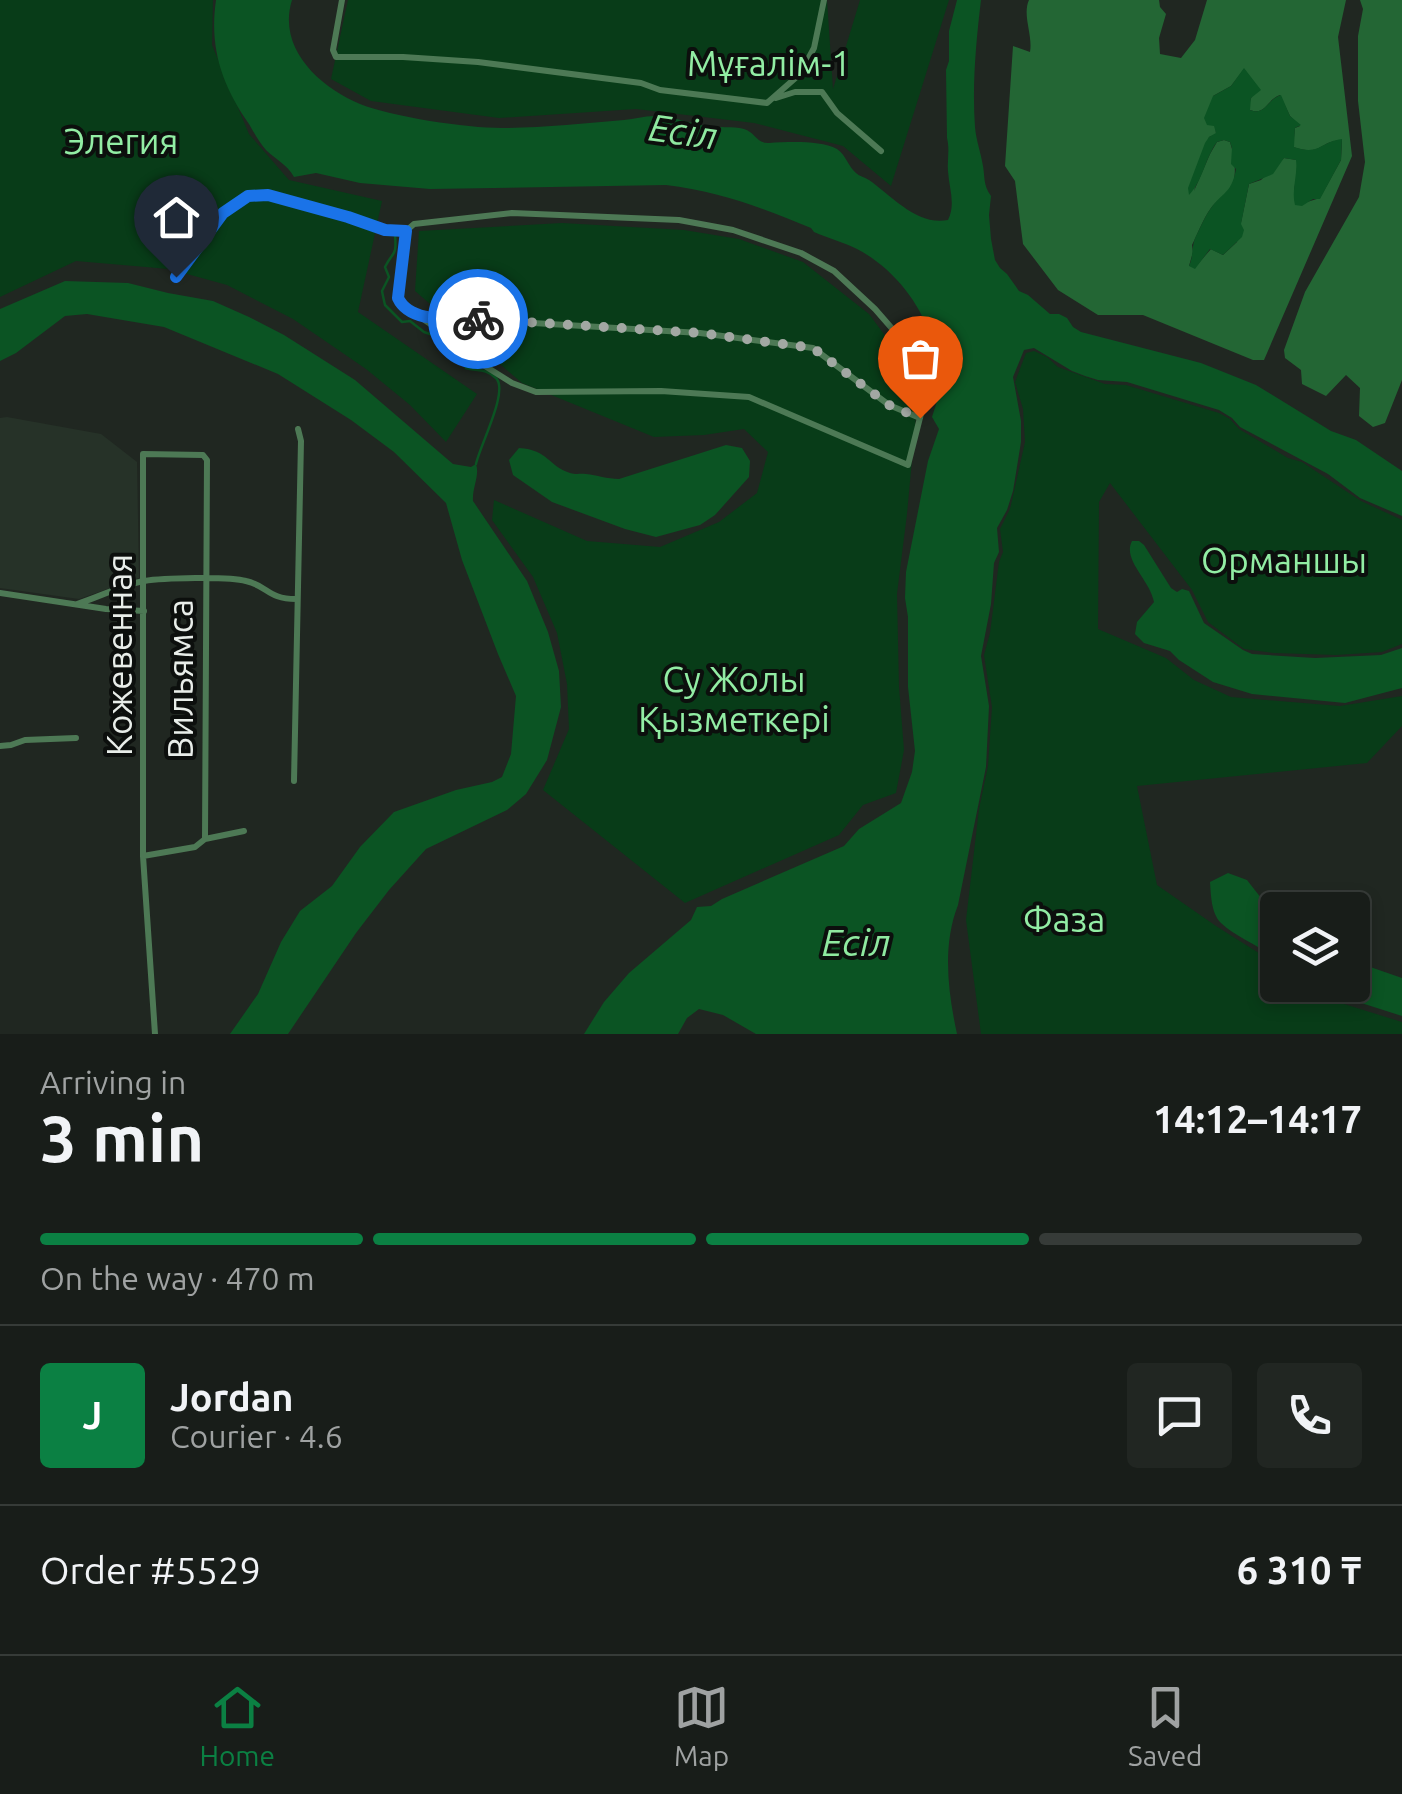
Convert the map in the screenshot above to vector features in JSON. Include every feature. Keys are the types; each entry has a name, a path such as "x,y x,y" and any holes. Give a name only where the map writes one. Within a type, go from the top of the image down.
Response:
{"street":[{"path":"342,0 334,50 340,58 478,62 768,102 795,92 822,92 837,112 881,151"},
{"path":"768,102 800,74 814,48 824,0"},
{"path":"176,277 223,213 248,196 268,195 385,230 406,231"},
{"path":"560,213 678,220 733,230 801,253 834,271 875,308 909,348 926,394 908,465 749,398 661,390 536,392 512,383 453,346 442,332 404,308 398,298 406,231 414,224 445,220 560,213"},
{"path":"417,316 700,333 813,348 889,405 920,418"},
{"path":"294,780 301,440 298,429"},
{"name":"Кожевенная","path":"155,1034 143,856 143,454 203,454"},
{"name":"Вильямса","path":"203,454 207,458 205,839"},
{"path":"78,604 144,581 205,579 242,580 275,597 296,599"},
{"path":"0,593 144,611"},
{"path":"0,746 25,740 76,738"},
{"path":"143,856 195,847 205,839 244,830"}],"shaded area":[{"path":"1029,0 1159,0 1166,14 1159,38 1160,54 1181,58 1195,40 1207,0 1346,0 1338,37 1352,156 1264,360 1253,360 1143,315 1098,315 1058,290 1023,244 1015,181 1005,166 1013,46 1030,52","holes":["1244,69 1256,85 1250,110 1260,111 1280,95 1300,126 1295,128 1293,147 1310,150 1342,140 1341,160 1320,198 1307,202 1294,190 1297,160 1284,158 1261,180 1249,184 1237,242 1223,255 1211,249 1198,264 1189,266 1192,245 1203,221 1229,190 1235,173 1230,142 1217,142 1194,191 1209,137 1216,134 1213,96 1231,86"]},
{"path":"1360,0 1402,0 1402,380 1385,423 1373,427 1359,416 1360,388 1346,375 1326,396 1302,384 1301,370 1285,358 1284,350 1305,292 1359,197 1365,162 1358,101 1358,36 1363,9"},
{"path":"0,418 101,434 137,462 139,578 79,599 0,588"}],"green space":[{"name":"Элегия","path":"0,0 213,0 212,45 249,134 289,180 382,201 358,312 477,394 446,442 410,405 366,369 293,319 227,285 169,269 76,261 0,297"},
{"name":"Мұғалім-1","path":"348,0 827,0 833,89 860,0 949,0 891,186 843,146 754,123 636,109 499,118 371,101 331,79"},
{"name":"Су Жолы Қызметкері","path":"562,223 684,230 739,239 803,262 869,314 904,361 918,395 897,594 904,750 896,793 863,805 839,835 685,903 543,790 569,729 567,684 557,633 533,577 492,520 494,500 587,541 660,547 719,522 757,493 768,452 744,429 654,437 522,383 415,291 419,231"},
{"name":"Орманшы","path":"1034,351 1058,367 1105,384 1126,385 1219,413 1239,429 1302,462 1361,501 1402,520 1402,644 1382,652 1274,653 1244,649 1208,622 1192,590 1110,483 1099,502 1098,629 1166,658 1194,680 1231,697 1340,706 1402,696 1402,726 1367,763 1137,786 1157,885 1260,954 1260,1002 1338,1002 1402,1022 1402,1034 981,1034 966,920 988,766 992,707 984,655 1003,552 1000,529 1010,509 1025,442 1023,409 1015,382 1026,353"}],"water":[{"name":"Есіл","path":"216,0 292,0 291,34 305,64 345,97 374,109 430,121 502,128 661,116 744,129 765,143 822,144 837,149 856,173 906,208 937,221 948,220 952,208 947,138 949,31 957,0 981,0 975,127 985,185 991,196 991,239 1000,268 1019,291 1050,314 1067,318 1081,332 1201,363 1256,385 1331,431 1356,440 1402,471 1402,516 1360,498 1328,474 1240,427 1219,410 1127,382 1085,376 1034,348 1024,350 1013,377 1021,442 1013,491 997,528 999,552 994,563 981,656 989,706 986,767 948,953 957,1034 756,1034 723,1015 699,1009 687,1018 678,1034 584,1034 629,973 691,920 697,907 711,906 844,846 859,829 901,803 915,751 908,687 906,572 928,461 939,429 932,417 941,384 939,356 911,297 881,265 811,228 722,196 666,185 430,189 360,183 316,173 294,177 262,144 225,80 214,34"},
{"path":"1244,68 1261,90 1251,98 1250,110 1260,111 1281,95 1290,116 1301,125 1295,128 1294,147 1315,149 1342,139 1341,160 1320,199 1302,206 1295,205 1294,199 1296,160 1284,158 1273,174 1249,184 1242,237 1223,255 1210,249 1195,269 1189,266 1195,238 1209,211 1231,186 1236,169 1231,164 1230,142 1217,142 1189,195 1188,188 1205,143 1216,133 1204,118 1213,96 1231,86"},
{"path":"65,281 128,283 213,301 249,317 355,380 453,464 476,464 473,501 527,581 548,632 559,671 561,707 547,760 526,794 507,810 426,849 356,933 288,1034 230,1034 258,994 300,911 332,886 360,847 394,812 502,777 511,754 516,696 462,560 446,503 394,452 351,420 278,374 164,327 87,314 65,316 0,361 0,309"},
{"path":"726,445 742,448 750,461 749,477 715,515 700,525 656,537 552,502 513,475 509,460 519,448 529,449 570,473 619,479"},
{"path":"1132,541 1144,545 1171,588 1189,591 1204,623 1243,650 1315,658 1381,655 1402,648 1402,688 1345,703 1252,694 1213,682 1170,651 1144,643 1135,634 1137,622 1154,602 1131,555"},
{"path":"1228,873 1247,880 1260,897 1260,948 1218,919 1210,882"},
{"path":"1370,967 1402,978 1402,1016 1358,1002 1370,1002"}],"waterway":[{"path":"395,235 395,251 385,267 389,277 382,291 385,305 402,322 410,321 436,336 466,368 488,373 499,385 476,464"}],"way so far":[{"path":"478,319 700,333 813,348 889,405 920,418"}],"route":[{"path":"176,277 223,213 248,196 268,195 385,230 406,231 398,298 404,308 417,316 478,319"}],"park label":[{"name":"Фаза","path":"1064,919"}]}
